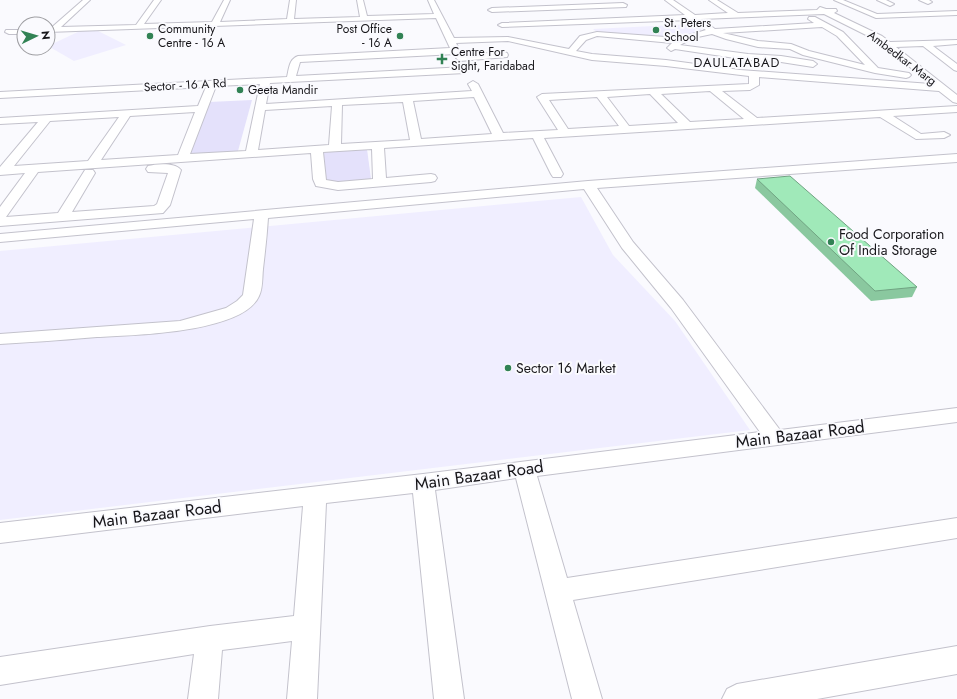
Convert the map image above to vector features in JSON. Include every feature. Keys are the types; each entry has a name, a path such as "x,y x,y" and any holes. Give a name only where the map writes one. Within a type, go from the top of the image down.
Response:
{"street":[{"path":"56,25 86,0"},
{"path":"138,27 158,0"},
{"path":"215,24 227,0"},
{"path":"290,22 293,0"},
{"path":"360,0 364,19"},
{"path":"431,0 451,35 465,70 499,137"},
{"path":"616,0 642,20"},
{"path":"668,0 676,0"},
{"path":"668,0 713,30 736,40 791,47 806,53 875,70 927,77"},
{"path":"712,0 736,15"},
{"path":"837,0 876,16 957,13"},
{"name":"Ambedkar Marg","path":"811,2 892,45 941,82 957,92"},
{"path":"877,2 894,4"},
{"path":"913,3 928,2"},
{"path":"850,6 866,5"},
{"path":"628,9 490,8 502,28 555,28 588,22 829,11"},
{"path":"799,12 840,34 875,70"},
{"path":"56,30 439,16"},
{"path":"915,23 957,21"},
{"path":"660,63 676,43 702,32 713,30 822,25"},
{"path":"9,32 16,32"},
{"path":"570,53 584,38 597,34 676,43 756,58 788,60 832,69 840,81"},
{"path":"451,35 508,39 540,50 592,57 754,74 941,88"},
{"path":"892,45 957,42"},
{"path":"924,43 957,68"},
{"name":"Ambedkar Marg","path":"892,45 927,77 957,100"},
{"path":"292,79 295,62 298,59 458,54 504,55"},
{"path":"945,59 957,58"},
{"path":"556,59 600,63"},
{"name":"Sector - 16 A Rd","path":"0,94 465,70"},
{"path":"565,133 542,97 752,87 754,85 754,74"},
{"path":"251,154 266,80"},
{"path":"182,159 212,83"},
{"path":"712,88 755,122"},
{"path":"652,91 688,126"},
{"path":"261,107 478,94"},
{"path":"600,94 627,130"},
{"path":"407,98 416,143"},
{"path":"335,148 337,102"},
{"path":"0,121 201,109"},
{"path":"2,174 91,169 182,159 335,148 957,109"},
{"path":"62,218 126,114"},
{"path":"883,114 920,137 944,135"},
{"path":"2,174 47,118"},
{"path":"537,135 557,174"},
{"path":"378,146 380,183"},
{"path":"318,150 319,179 321,184 338,186 431,178"},
{"path":"0,242 590,187 957,158"},
{"path":"590,187 957,162"},
{"path":"0,222 158,210 163,205 175,170 91,169"},
{"path":"2,211 32,173"},
{"path":"590,187 627,245 677,304 775,438"},
{"path":"0,194 17,192"},
{"path":"0,238 262,217"},
{"path":"0,340 180,326 211,319 232,312 243,305 251,296 262,217"},
{"name":"Main Bazaar Road","path":"0,534 423,483 524,469 956,416"},
{"path":"524,469 587,699"},
{"path":"423,483 449,699"},
{"path":"302,699 315,495"},
{"path":"558,592 956,530"},
{"path":"0,671 210,639 307,627"},
{"path":"203,699 210,639"},
{"path":"737,699 957,660"}],"shaded area":[{"path":"694,24 702,30 674,39 597,32 593,29"},
{"path":"82,30 96,30 126,45 74,61 56,51 56,42"},
{"path":"252,100 238,151 188,154 209,102"},
{"path":"367,149 371,179 319,183 318,153"},
{"path":"581,197 613,255 675,321 750,430 0,520 0,251"}],"building":[{"name":"Food Corporation Of India Storage","path":"790,176 917,287 875,291 757,179"}],"place":[{"name":"St. Peters School","path":"656,30"},
{"name":"Community Centre - 16 A","path":"150,36"},
{"name":"Post Office - 16 A","path":"400,36"},
{"name":"Centre For Sight, Faridabad","path":"442,59"},
{"name":"Geeta Mandir","path":"240,90"},
{"name":"Food Corporation Of India Storage","path":"831,242"},
{"name":"Sector 16 Market","path":"508,368"}],"district":[{"name":"DAULATABAD","path":"737,62"}]}
